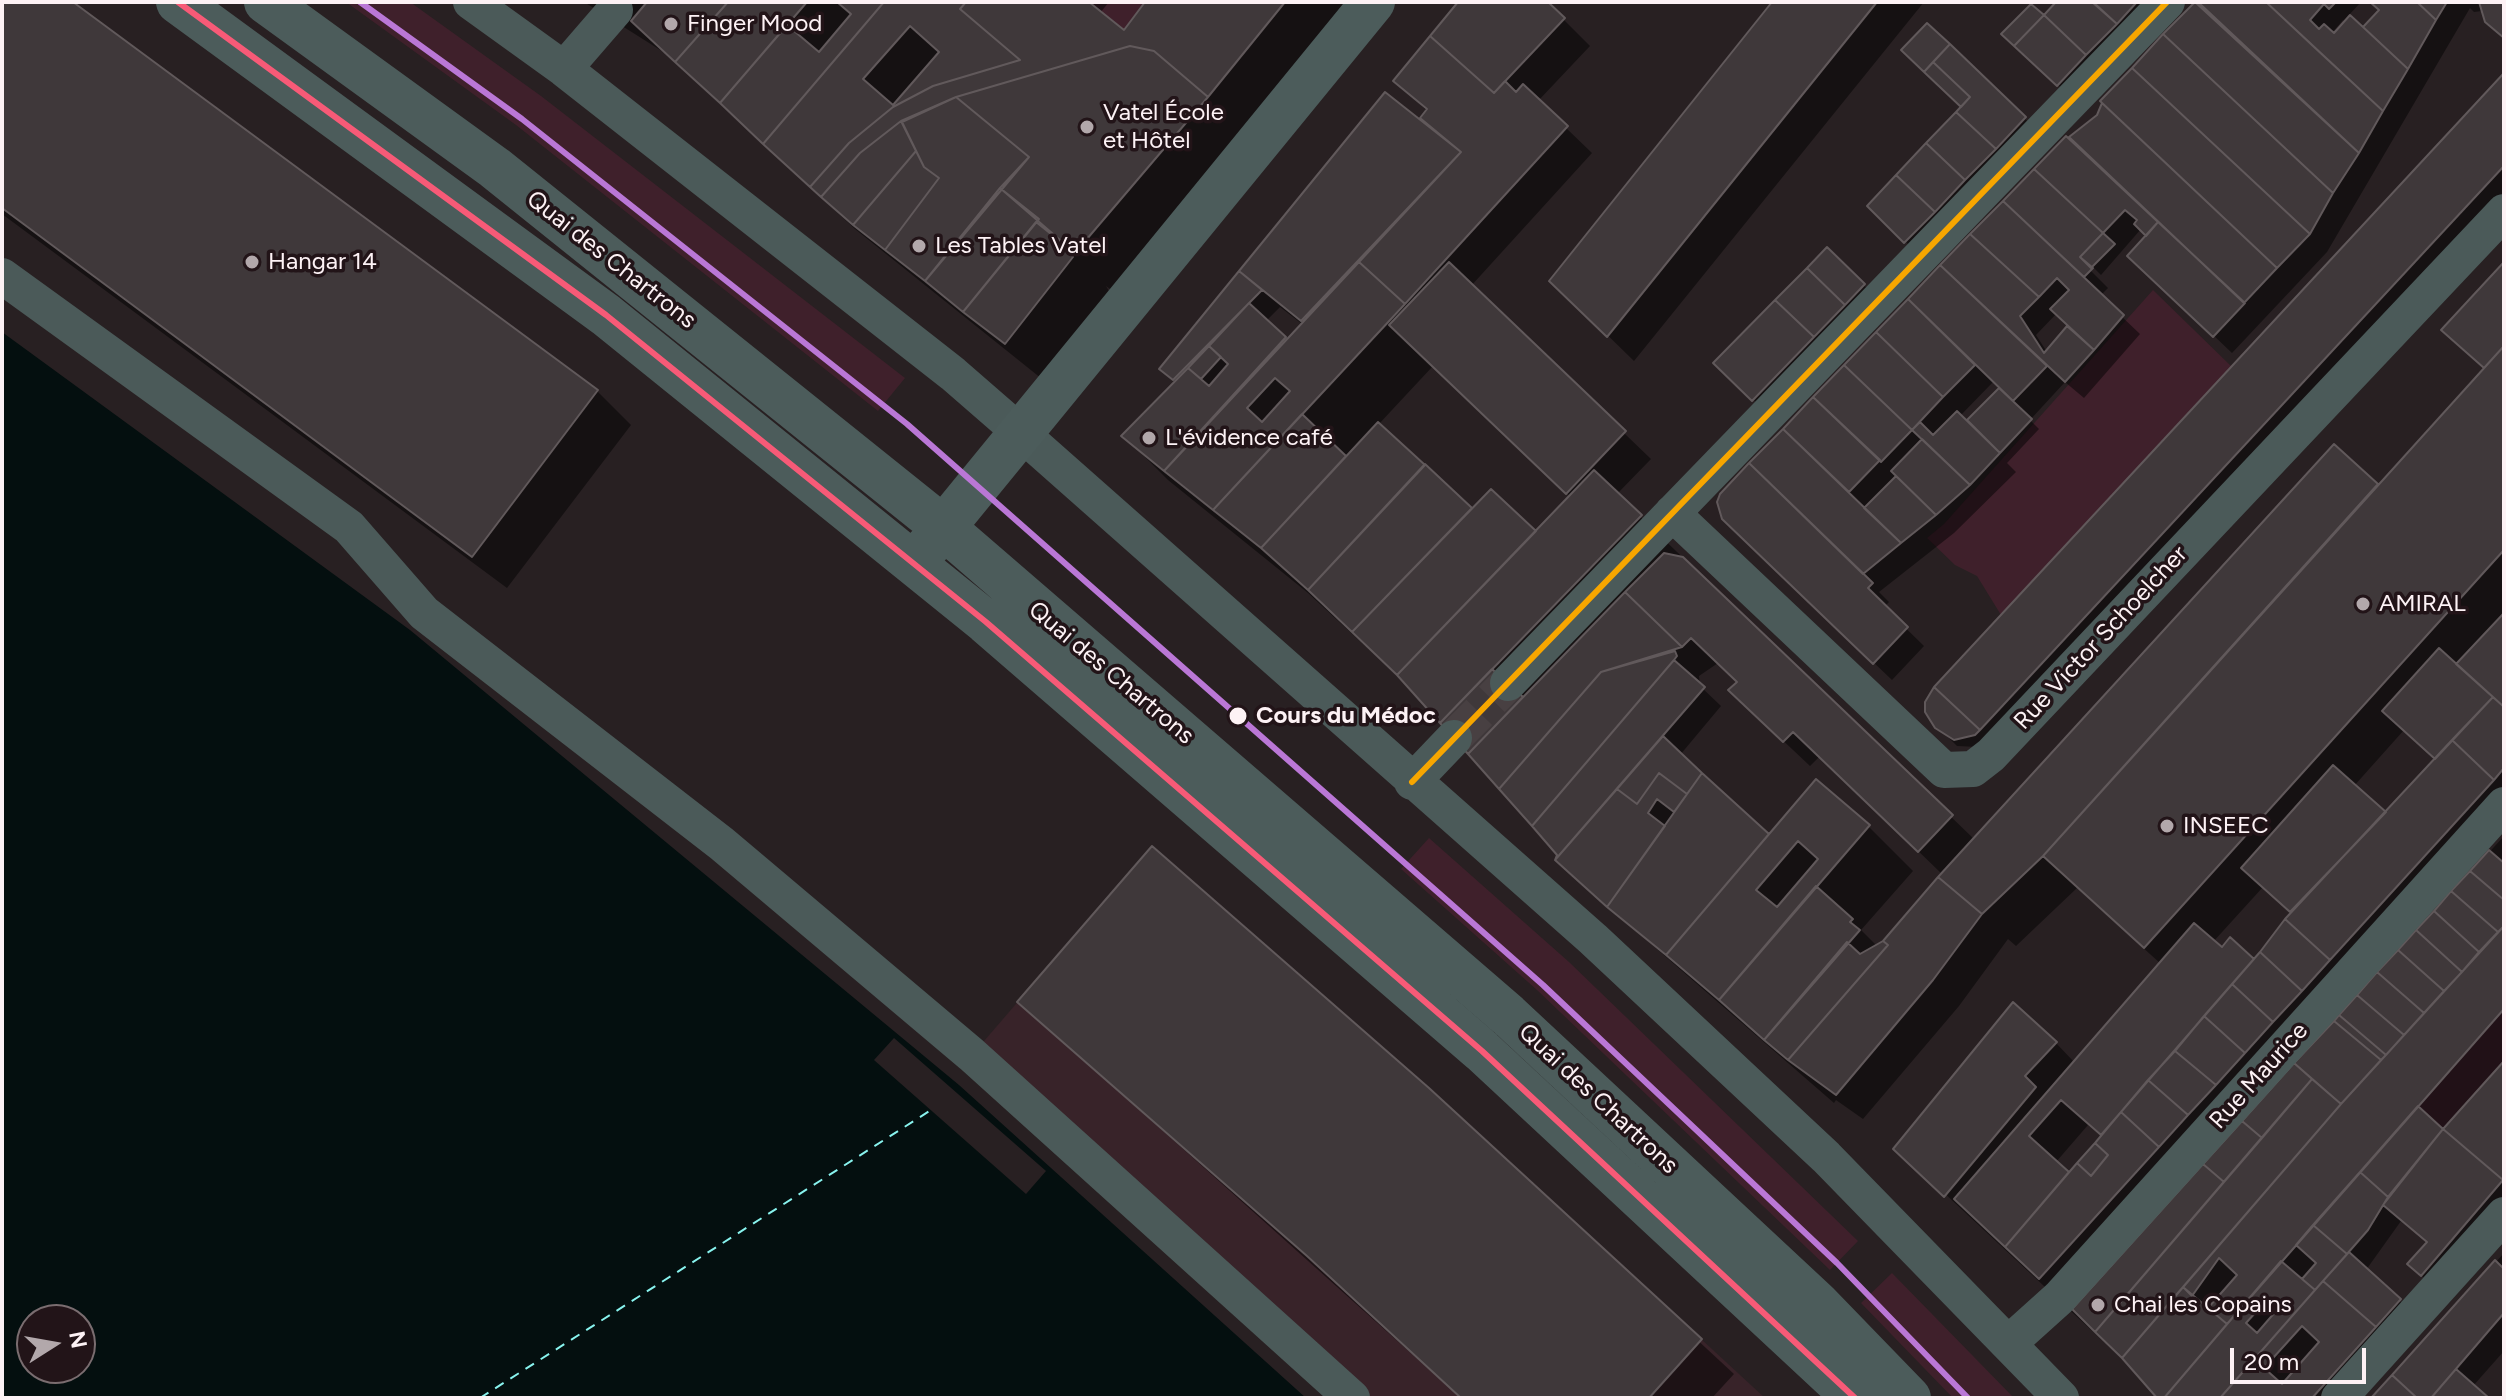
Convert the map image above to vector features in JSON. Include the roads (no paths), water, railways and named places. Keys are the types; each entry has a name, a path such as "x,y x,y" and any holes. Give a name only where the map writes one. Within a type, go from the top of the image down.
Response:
{"main road":[{"name":"Quai des Chartrons","path":"178,2 606,315 914,564 1192,797 1459,1030 1855,1398"},
{"name":"Quai des Chartrons","path":"266,2 495,168 944,528 1508,1015 1817,1303 1909,1398"},
{"path":"914,564 1373,2"}],"street":[{"path":"471,2 564,69 953,374 1022,434 1593,939 1803,1135 2061,1398"},
{"path":"1508,683 2167,2"},
{"path":"564,69 615,10"},
{"name":"Rue Victor Schoelcher","path":"1672,513 1944,770 1973,769 1991,755 2504,212"},
{"path":"2,276 349,527 424,613 722,844 972,1055 1352,1398"},
{"path":"1412,782 1454,738"},
{"name":"Rue Maurice","path":"2009,1343 2059,1298 2504,805"},
{"path":"2339,1398 2504,1215"}],"tunnel":[{"path":"1454,738 1508,683"}],"place":[{"name":"Finger Mood","path":"671,24"},
{"name":"Vatel École et Hôtel","path":"1087,127"},
{"name":"Les Tables Vatel","path":"919,246"},
{"name":"Hangar 14","path":"252,262"},
{"name":"L'évidence café","path":"1149,438"},
{"name":"AMIRAL","path":"2363,604"},
{"name":"Cours du Médoc","path":"1238,716"},
{"name":"INSEEC","path":"2167,826"},
{"name":"Chai les Copains","path":"2098,1305"}]}
